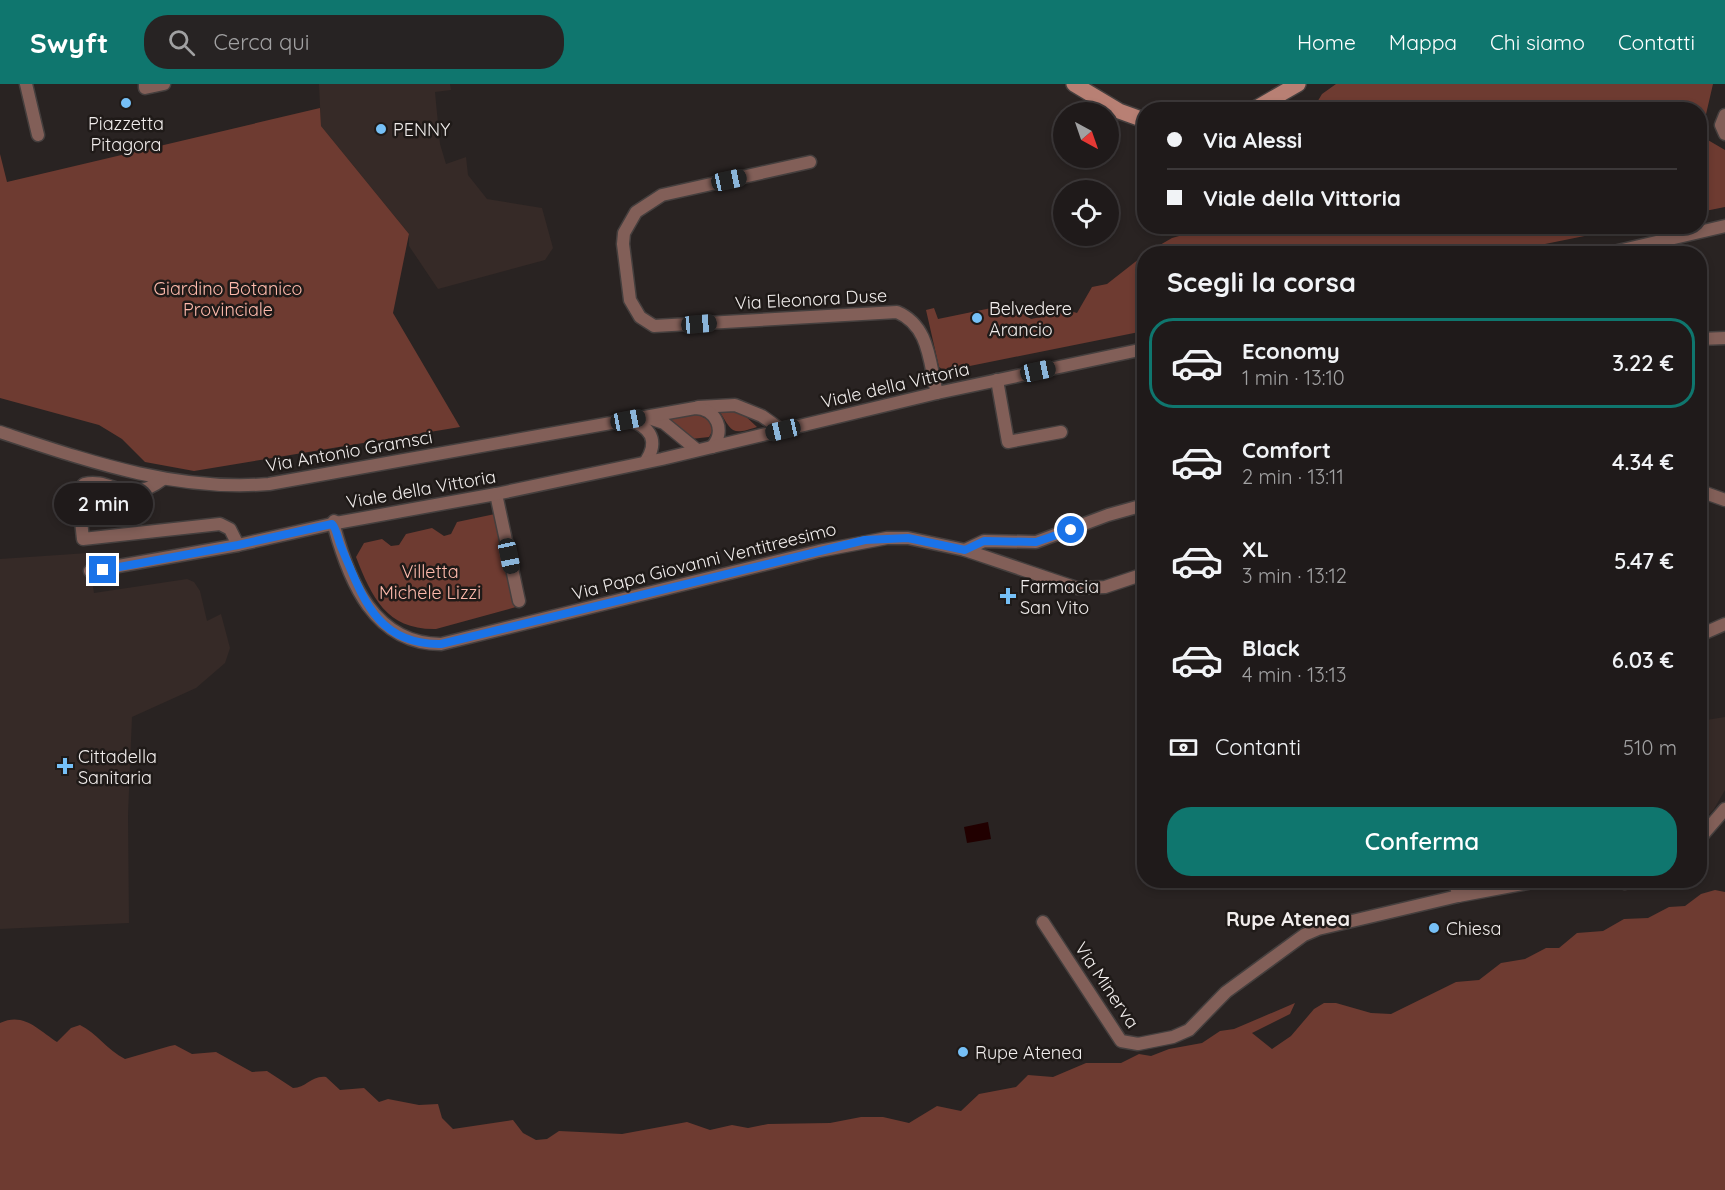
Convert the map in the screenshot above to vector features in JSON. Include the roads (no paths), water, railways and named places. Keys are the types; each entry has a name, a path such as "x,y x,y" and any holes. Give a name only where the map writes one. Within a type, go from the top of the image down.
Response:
{"main road":[{"path":"1074,84 1119,111 1137,117"},
{"path":"1267,102 1298,84"}],"street":[{"path":"26,84 38,135"},
{"path":"145,84 145,88 164,84"},
{"path":"1725,115 1721,125 1725,134"},
{"name":"Via Eleonora Duse","path":"810,162 662,195 636,212 629,223 623,244 633,308 640,317 654,326 897,312 911,320 924,335 938,393"},
{"path":"1707,230 1725,226"},
{"path":"1639,246 1691,234"},
{"path":"1707,339 1725,338"},
{"name":"Viale della Vittoria","path":"90,571 238,545 334,524 496,494 712,447 938,393 1137,350"},
{"path":"997,380 1008,442 1060,432"},
{"name":"Via Antonio Gramsci","path":"0,432 94,462 163,479 216,486 269,484 695,408 735,405 762,416 783,430"},
{"path":"695,408 711,413 718,422 718,438 712,447"},
{"path":"645,417 664,423 698,450"},
{"path":"628,420 643,426 652,435 653,451 646,461"},
{"path":"163,479 149,488 133,492 92,483 84,484 78,493 84,539 220,524 230,529 238,545"},
{"path":"496,494 519,601"},
{"path":"1707,494 1725,500"},
{"path":"965,550 984,541 1036,542 1108,515 1137,507"},
{"name":"Via Papa Giovanni Ventitreesimo","path":"334,524 355,580 372,613 400,636 430,644 449,642 865,540 908,538 965,550 1077,588 1105,587 1137,576"},
{"path":"1707,632 1725,624"},
{"path":"1707,830 1725,809"},
{"path":"1456,888 1458,896"},
{"name":"Via Minerva","path":"1043,922 1121,1041 1138,1044 1173,1037 1189,1030 1226,993 1304,935 1318,928 1501,888"}],"place":[{"name":"Piazzetta Pitagora","path":"126,103"},
{"name":"PENNY","path":"381,129"},
{"name":"Belvedere Arancio","path":"977,318"},
{"name":"Farmacia San Vito","path":"1008,596"},
{"name":"Cittadella Sanitaria","path":"65,766"},
{"name":"Chiesa","path":"1434,928"},
{"name":"Rupe Atenea","path":"963,1052"}],"district":[{"name":"Rupe Atenea","path":"1288,918"}],"park label":[{"name":"Giardino Botanico Provinciale","path":"228,298"},
{"name":"Villetta Michele Lizzi","path":"430,581"}]}
